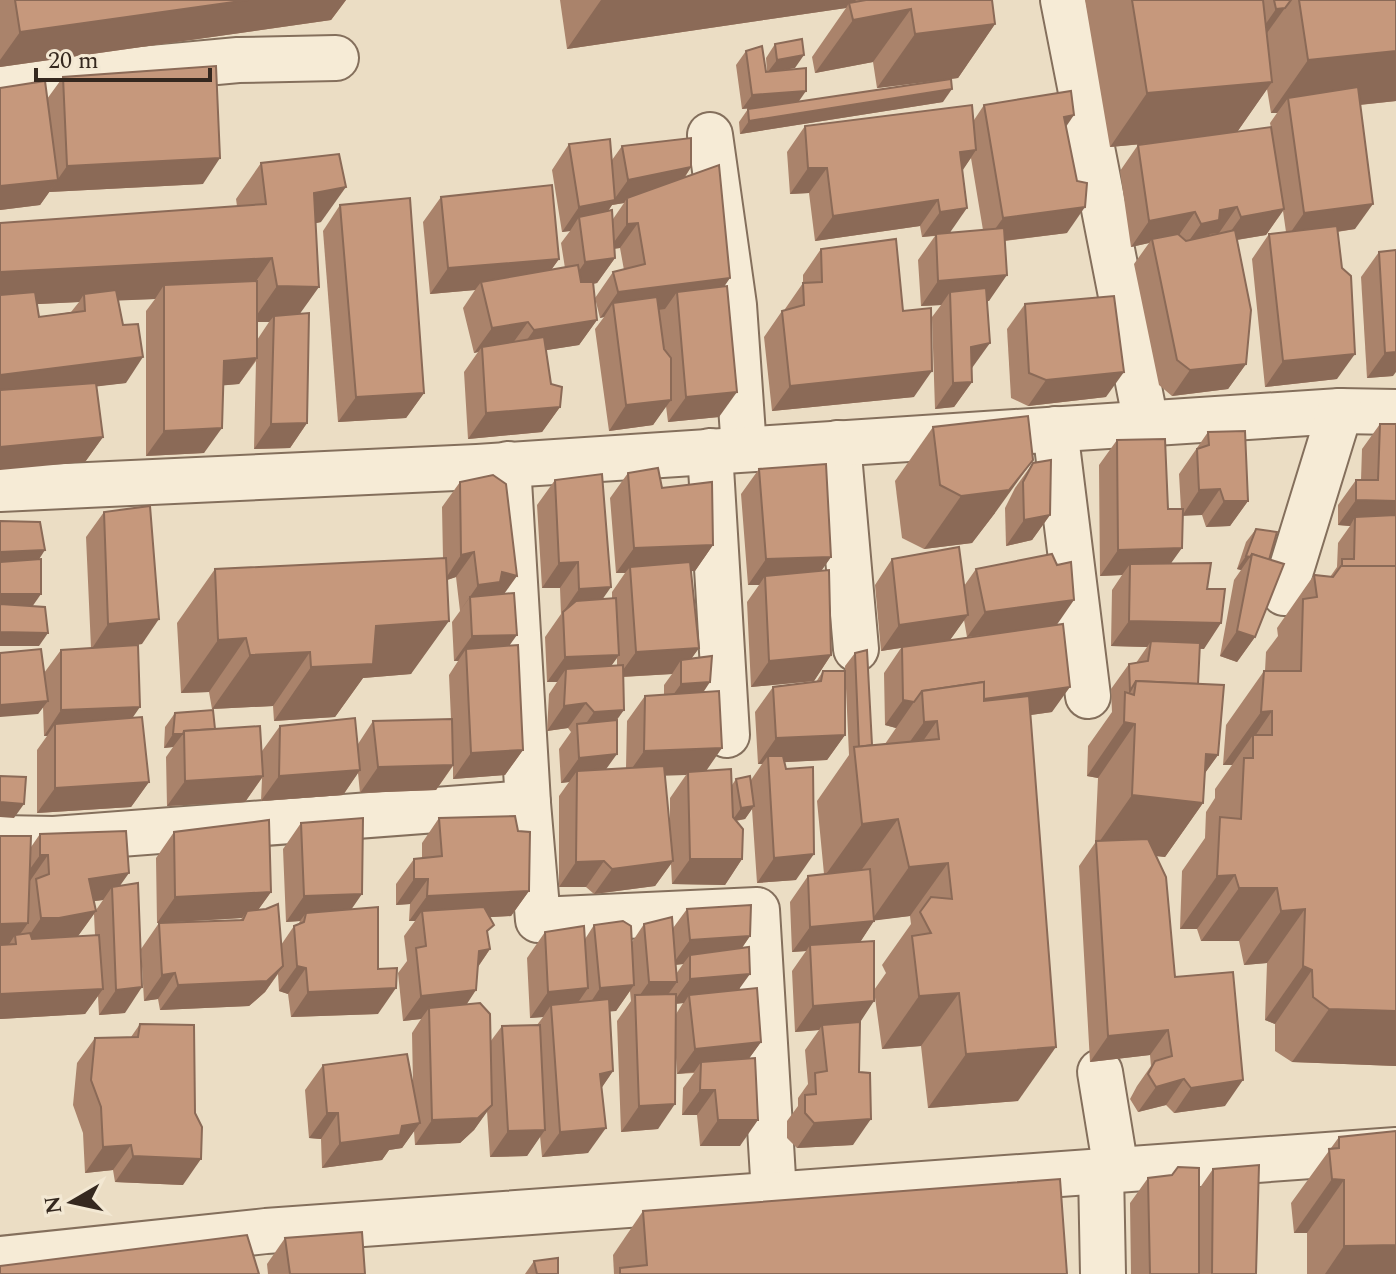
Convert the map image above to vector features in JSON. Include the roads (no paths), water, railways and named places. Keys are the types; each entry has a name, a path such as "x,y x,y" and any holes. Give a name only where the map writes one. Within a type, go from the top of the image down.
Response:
{"street":[{"path":"1063,0 1146,423"},
{"path":"0,82 238,60 336,58"},
{"path":"710,135 734,305 727,450 727,735"},
{"path":"1284,593 1340,411"},
{"path":"0,489 462,468 1340,411 1396,412"},
{"path":"1055,429 1088,696"},
{"path":"838,443 856,649"},
{"path":"508,464 538,920 757,910 774,1194"},
{"path":"0,838 54,839 528,803"},
{"path":"1100,1072 1108,1170 1103,1274"},
{"path":"0,1259 266,1231 1396,1150"}]}
